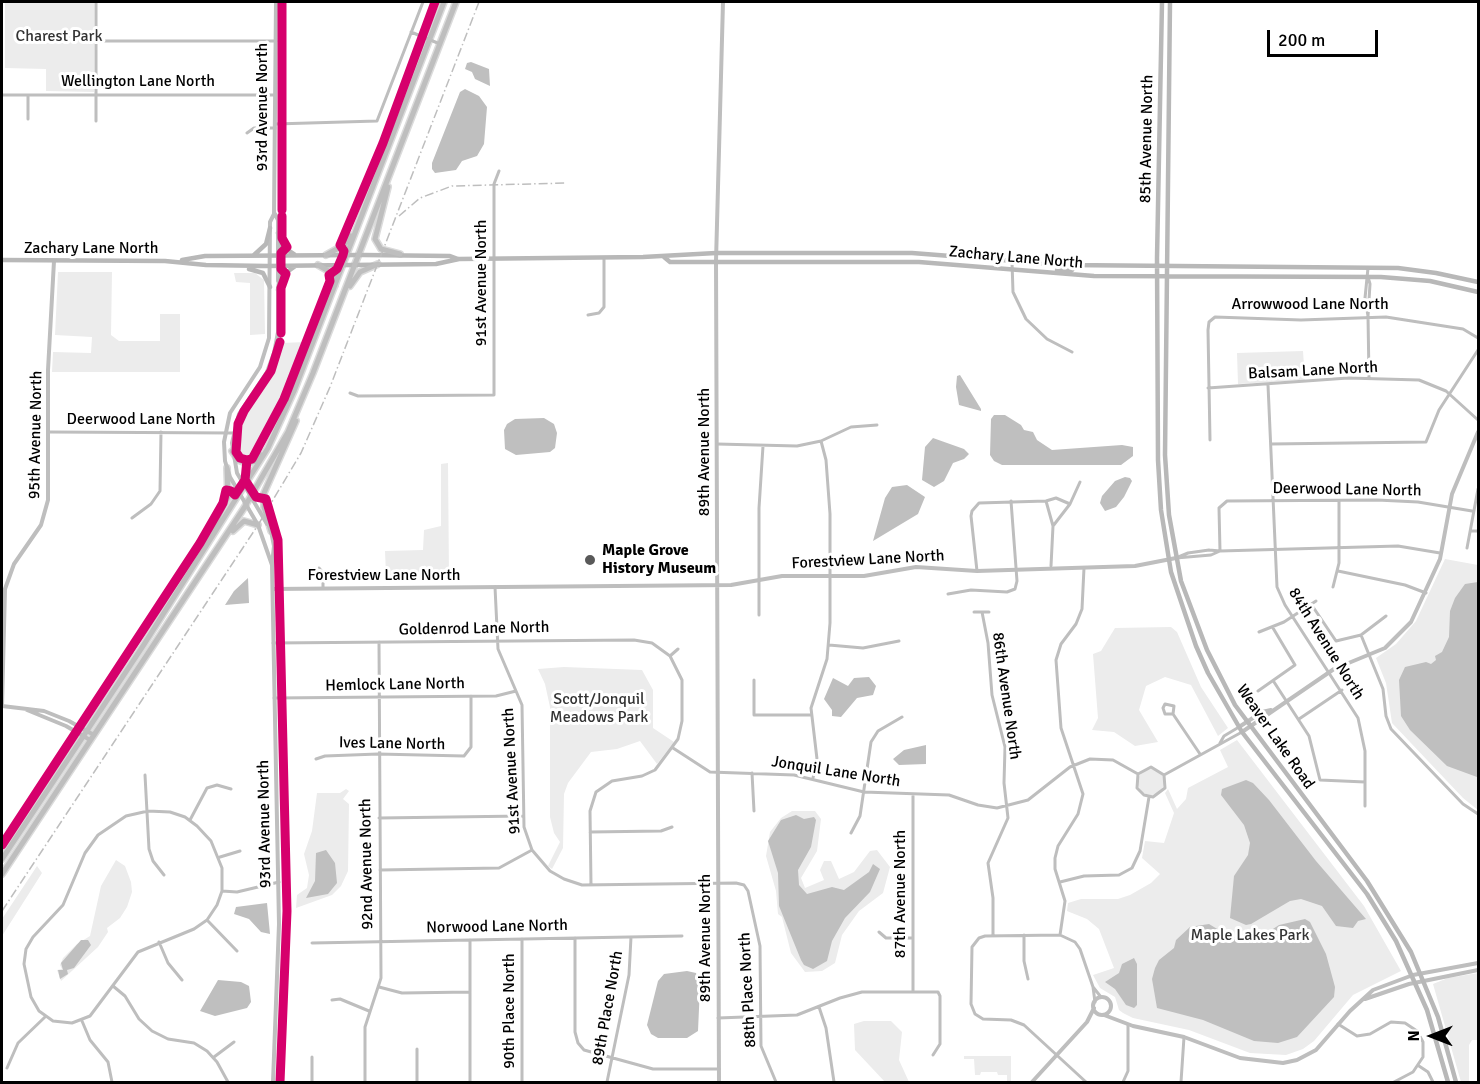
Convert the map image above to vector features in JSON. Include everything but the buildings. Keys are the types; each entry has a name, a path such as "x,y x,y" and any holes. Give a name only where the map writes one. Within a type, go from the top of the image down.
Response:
{"highway":[{"path":"2,859 245,489 279,426 444,2"},
{"path":"2,874 251,497 300,405 456,2"},
{"path":"394,162 374,235 381,249 400,254"},
{"path":"326,255 346,242 369,196"},
{"path":"336,314 356,276 378,264"},
{"path":"318,265 332,273 335,285"},
{"path":"271,531 264,507 264,494 294,428 300,405"},
{"path":"232,451 242,462 255,461 279,426"},
{"path":"198,560 228,497 227,468"},
{"path":"202,573 213,562 237,526 247,521 258,525"}],"main road":[{"name":"85th Avenue North","path":"1157,276 1162,2"},
{"name":"85th Avenue North","path":"1166,267 1170,2"},
{"path":"250,256 263,248 270,228"},
{"path":"278,233 284,249 299,256"},
{"name":"Zachary Lane North","path":"180,261 205,256 400,254 450,256 459,259 494,259 604,258 716,253 912,253 1075,265 1368,268"},
{"name":"Zachary Lane North","path":"664,256 670,262 911,262 1043,272 1157,276 1368,277"},
{"name":"Zachary Lane North","path":"2,260 180,261 219,266 270,266 448,263 459,259"},
{"path":"278,290 284,272 300,265"},
{"path":"1043,272 1072,270 1075,265"},
{"path":"219,266 227,269 258,270 267,279 270,287"},
{"name":"Weaver Lake Road","path":"1166,267 1166,485 1181,581 1207,650 1248,725 1385,907 1424,981 1438,1017 1456,1083"},
{"path":"1368,268 1418,270 1479,282"},
{"name":"Weaver Lake Road","path":"1157,276 1158,487 1168,560 1196,646 1208,674 1241,730 1366,894 1396,941 1413,975 1435,1033 1448,1083"},
{"path":"1368,277 1430,281 1479,292"}],"street":[{"path":"96,2 96,121"},
{"name":"93rd Avenue North","path":"272,565 258,525 227,468 225,433 236,403 260,367 267,351 270,228 274,214 276,2"},
{"path":"247,134 254,128 377,121 423,2"},
{"name":"89th Avenue North","path":"719,1083 716,253 723,2"},
{"path":"411,32 440,44"},
{"path":"96,40 276,41"},
{"name":"Wellington Lane North","path":"2,95 275,95"},
{"path":"28,95 28,118"},
{"name":"91st Avenue North","path":"350,393 358,396 494,395 494,184 499,171"},
{"name":"93rd Avenue North","path":"273,1083 279,882 273,643 272,565 274,546 271,531 245,489 232,451 233,433 239,414 267,372 278,332 278,220 274,214"},
{"path":"588,315 599,313 604,307 604,258"},
{"name":"95th Avenue North","path":"2,706 4,581 39,530 45,516 49,489 49,358 54,261"},
{"path":"1012,262 1013,292 1026,319 1047,339 1072,352"},
{"path":"1368,268 1365,298 1368,316 1369,378"},
{"name":"Arrowwood Lane North","path":"1208,388 1208,330 1210,320 1219,317 1301,320 1368,316 1397,318 1463,329 1479,338"},
{"path":"1271,444 1426,442 1439,410 1479,350"},
{"name":"Balsam Lane North","path":"1208,388 1369,378 1427,382 1449,393 1479,420"},
{"name":"84th Avenue North","path":"1268,385 1274,550 1278,591 1292,617 1342,690 1360,724 1365,751 1365,806"},
{"path":"1208,388 1210,440"},
{"path":"717,444 796,446 820,441 851,427 877,425"},
{"name":"Deerwood Lane North","path":"49,432 233,433"},
{"path":"132,518 151,504 160,491 161,432"},
{"path":"1138,774 1137,788 1149,797 1156,796 1165,788 1164,775 1220,743 1224,736 1241,730 1330,671 1370,656 1394,642 1408,626 1426,593 1442,553 1458,475 1479,432"},
{"path":"813,778 817,759 811,715 830,645 830,514 826,460 820,441"},
{"path":"759,615 759,508 763,446"},
{"path":"1053,526 1070,504 1080,482"},
{"path":"1467,548 1472,511 1479,489"},
{"path":"977,571 972,510 979,502 1046,501 1056,498 1070,504"},
{"path":"948,594 971,590 1011,591 1017,585 1011,501"},
{"path":"1046,501 1053,526 1051,566"},
{"name":"Deerwood Lane North","path":"1220,551 1221,504 1227,501 1418,502 1472,511"},
{"path":"1333,587 1338,571 1339,501"},
{"path":"1470,531 1479,531"},
{"name":"Forestview Lane North","path":"273,589 717,585 783,576 864,576 930,566 977,571 1051,566 1135,566 1176,558 1211,555 1220,551 1405,546 1442,553"},
{"path":"1060,935 1065,901 1055,869 1056,852 1078,814 1083,794 1074,764 1064,744 1056,660 1061,644 1076,624 1082,609 1084,566"},
{"path":"319,568 323,573 323,588"},
{"path":"1338,571 1405,585 1426,593"},
{"name":"91st Avenue North","path":"495,587 496,641 523,715 523,816 524,827 532,850"},
{"path":"1259,632 1273,628 1316,601"},
{"path":"1311,604 1336,641 1361,635 1386,616"},
{"path":"974,612 989,612"},
{"name":"86th Avenue North","path":"982,612 988,643 992,695 1005,747 1007,824 991,851 988,863 993,898 993,936"},
{"path":"1258,691 1274,682 1295,665 1273,628"},
{"path":"1361,635 1383,689 1390,729 1463,804 1479,814"},
{"name":"Goldenrod Lane North","path":"273,643 634,640 652,643 670,656"},
{"path":"830,645 863,648 898,641"},
{"name":"92nd Avenue North","path":"365,1083 365,1027 379,987 379,642"},
{"path":"591,885 590,804 600,787 612,781 648,773 659,765 673,748 681,730 682,680 670,656 678,649"},
{"path":"754,680 754,715 811,715"},
{"path":"1274,682 1299,719 1313,746 1318,777 1322,782 1365,782"},
{"path":"1299,719 1342,690"},
{"name":"Hemlock Lane North","path":"274,698 471,696 501,695 516,691"},
{"name":"Ives Lane North","path":"316,759 325,756 378,754 438,758 467,755 471,747 471,696"},
{"path":"1173,714 1169,715 1164,712 1165,704 1174,706 1173,714 1200,754"},
{"path":"2,706 32,708 56,715 92,738"},
{"path":"851,833 858,822 873,739 878,731 902,717"},
{"name":"Jonquil Lane North","path":"673,748 704,771 752,772 813,778 864,792 913,796 949,795 983,807 1006,807 1035,796 1074,764 1101,758 1113,760 1138,774 1151,767 1164,775"},
{"path":"752,772 754,812"},
{"path":"145,775 150,855 164,875"},
{"path":"190,820 207,788 217,785 231,789"},
{"name":"87th Avenue North","path":"913,796 913,992"},
{"path":"1060,882 1084,876 1119,875 1128,871 1138,859 1149,797"},
{"path":"148,811 170,812 190,820 211,841 220,857 222,891 217,905 207,920 194,929 159,942 132,957 96,1011 82,1020 65,1023 45,1017 33,1002 25,971 24,956 30,942 63,905 84,853 98,835 126,816 148,811"},
{"path":"379,818 523,816"},
{"path":"590,832 661,831 672,826"},
{"path":"379,870 493,869 504,866 532,850"},
{"name":"88th Place North","path":"532,850 556,875 574,883 591,885 740,884 748,891 760,946 762,1051 776,1083"},
{"path":"220,857 240,851"},
{"path":"222,891 237,892 279,882"},
{"path":"207,920 237,951"},
{"path":"879,933 886,938 913,938"},
{"path":"1024,935 1024,961 1028,979"},
{"path":"1032,1083 1056,1054 1087,1022 1094,1008 1093,987 1080,950 1075,942 1060,935 979,938 972,947 971,1004 975,1014 983,1019 1020,1022 1056,1054 1086,1083"},
{"name":"Norwood Lane North","path":"312,943 682,936"},
{"name":"89th Place North","path":"607,1083 628,982 631,937"},
{"path":"575,938 576,1037 584,1050 653,1069 719,1069"},
{"name":"90th Place North","path":"522,939 522,1083"},
{"path":"470,940 470,1083"},
{"path":"159,942 168,963 182,980"},
{"path":"1094,1008 1128,1025 1184,1037 1240,1058 1283,1063 1304,1057 1316,1050 1367,995 1383,985 1413,975 1479,963"},
{"path":"1364,999 1416,983 1479,970"},
{"path":"113,986 125,996 139,1019 152,1031 168,1039 194,1043 214,1057 228,1083"},
{"path":"379,987 398,993 470,992"},
{"path":"1093,987 1101,997 1109,1000 1118,1020"},
{"path":"718,1018 797,1016 840,998 862,992 938,992 940,1044 933,1055"},
{"path":"1095,1002 1101,997"},
{"path":"332,1000 340,999 369,1011"},
{"path":"819,1007 826,1028 834,1083"},
{"path":"1087,1022 1111,1008"},
{"path":"7,1068 18,1043 45,1017"},
{"path":"82,1020 90,1040 108,1062 112,1083"},
{"path":"1338,1024 1357,1036 1370,1034 1391,1022 1411,1026 1423,1042 1423,1057 1419,1066 1394,1083"},
{"path":"1124,1083 1128,1071 1128,1025"},
{"path":"1181,1083 1184,1037"},
{"path":"214,1057 234,1042"},
{"path":"417,1050 417,1083"},
{"path":"312,1057 312,1083"},
{"path":"1419,1066 1428,1072 1433,1083"}],"green space":[{"name":"Charest Park","path":"5,2 94,2 94,92 46,91 46,69 5,68"},
{"path":"58,272 112,272 111,335 119,341 160,341 160,314 180,314 180,372 52,372 53,352 91,353 92,337 55,335"},
{"path":"234,273 255,273 264,280 265,334 250,335 250,283 236,282"},
{"path":"306,342 279,416 258,455 247,460 239,455 237,447 243,414 268,378 281,343"},
{"path":"1303,351 1305,380 1238,384 1237,353"},
{"path":"448,463 449,578 405,578 386,574 385,551 423,550 424,530 441,526 441,464"},
{"path":"1445,559 1478,565 1478,810 1463,798 1392,723 1386,683 1376,658 1396,644 1416,621"},
{"path":"1171,627 1177,632 1201,687 1228,728 1218,736 1191,685 1165,677 1146,686 1139,710 1158,742 1135,746 1114,732 1092,730 1098,718 1093,654 1101,651 1115,628"},
{"name":"Scott/Jonquil Meadows Park","path":"564,667 642,670 653,690 653,728 674,742 657,764 640,741 617,749 591,752 568,783 564,794 563,848 552,869 548,866 560,842 554,833 550,817 550,707 545,684 538,669"},
{"name":"Maple Lakes Park","path":"1237,740 1364,906 1401,971 1353,995 1314,1041 1303,1049 1286,1055 1250,1053 1189,1030 1133,1018 1123,1013 1119,1010 1115,997 1100,988 1093,975 1114,968 1099,929 1087,919 1067,911 1068,903 1081,899 1118,899 1130,895 1151,883 1160,874 1142,858 1145,841 1164,843 1174,813 1165,793 1168,789 1177,809 1186,799 1188,788 1228,767 1220,750"},
{"path":"1151,769 1160,773 1164,782 1160,791 1151,795 1142,791 1138,782 1142,773"},
{"path":"346,789 349,791 343,799 349,804 348,871 341,886 332,895 296,908 297,895 307,888 309,875 304,854 312,831 317,793 340,793"},
{"path":"792,811 815,811 821,819 817,851 801,878 805,888 824,880 820,870 824,861 831,861 839,879 854,872 870,851 877,850 890,867 883,893 859,911 842,935 835,963 822,971 805,972 791,953 782,917 778,914 776,891 766,856 770,832 781,818"},
{"path":"116,860 125,866 131,882 132,892 127,907 120,918 107,928 108,932 98,947 61,981 57,970 62,969 60,965 63,958 77,944 90,936 101,886"},
{"path":"37,866 42,873 2,936 2,919"},
{"path":"1478,973 1478,1040 1472,1040 1469,1045 1469,1082 1461,1082 1433,984 1448,978"},
{"path":"864,1021 891,1021 902,1032 899,1060 909,1082 885,1082 855,1050 854,1024"},
{"path":"964,1056 1011,1056 1011,1082 1007,1082 1007,1075 998,1075 997,1072 981,1072 980,1075 975,1075 974,1059 964,1059"}],"shaded area":[{"path":"471,62 489,69 490,86 475,79 472,72 465,69 467,63"},
{"path":"465,89 479,96 487,107 484,144 477,156 462,161 456,170 435,173 432,163 460,92"},
{"path":"960,375 981,411 959,405 956,387 957,376"},
{"path":"994,415 1005,415 1021,425 1024,430 1033,432 1037,440 1052,450 1122,445 1133,447 1133,456 1121,465 1002,465 994,461 990,455 991,419"},
{"path":"544,418 554,424 557,433 555,448 550,452 516,455 505,449 504,430 507,424 515,419"},
{"path":"933,438 964,449 969,454 964,459 953,463 944,481 934,487 922,480 925,447"},
{"path":"1125,477 1132,481 1124,497 1116,507 1105,511 1100,503 1102,496 1115,481"},
{"path":"907,485 925,497 918,514 873,541 885,498 892,487"},
{"path":"248,578 249,603 225,605 234,591"},
{"path":"1478,582 1477,777 1447,766 1410,730 1401,716 1399,680 1405,667 1426,662 1431,664 1436,660 1435,656 1442,652 1449,637 1450,611 1455,598 1465,584"},
{"path":"869,677 876,686 873,695 857,698 841,717 832,716 832,710 824,699 833,678 848,686 854,678"},
{"path":"926,745 926,764 899,765 893,759 904,750"},
{"path":"1246,780 1253,783 1269,800 1316,861 1366,919 1358,921 1353,928 1336,926 1322,906 1301,899 1290,901 1251,924 1246,925 1230,918 1234,876 1248,855 1250,843 1244,825 1221,795 1222,789"},
{"path":"796,815 804,819 814,817 816,820 811,847 798,870 799,885 807,894 832,887 844,890 869,872 873,864 880,869 870,892 845,918 832,941 827,961 813,969 804,965 801,960 779,906 778,873 768,841 781,820"},
{"path":"326,850 335,863 337,883 328,894 306,898 315,881 316,853"},
{"path":"267,903 270,934 261,932 249,919 234,914 236,907"},
{"path":"1305,919 1310,922 1326,954 1335,987 1334,997 1297,1037 1278,1043 1254,1041 1203,1020 1157,1008 1152,979 1155,968 1159,960 1174,948 1176,940 1190,927 1209,924 1237,941 1245,943 1253,942 1279,925"},
{"path":"81,940 88,940 91,945 74,968 67,970 68,974 60,979 58,970 63,970 61,963"},
{"path":"1134,958 1137,964 1137,1005 1134,1008 1126,1005 1115,989 1105,982 1119,973 1122,964"},
{"path":"687,971 696,973 700,986 698,1031 687,1038 658,1038 651,1034 647,1025 658,981 664,974"},
{"path":"218,980 241,982 249,986 251,1002 247,1008 215,1016 200,1011"}],"railway":[{"path":"2,911 258,525 301,453 330,387 479,2"},
{"path":"399,216 420,198 452,186 567,183"}],"cycle path":[{"path":"282,2 282,210"},
{"path":"2,845 200,543 223,503 226,490 235,495 245,480 247,460 252,459 284,399 330,281 329,275 337,269 343,255 344,251 340,245 383,143 435,2"},
{"path":"281,333 281,288 286,274 281,269 281,253 287,247 282,238 282,216"},
{"path":"247,460 240,458 236,452 238,424 271,371 280,342"},
{"path":"245,480 256,497 266,499 278,540 287,911 280,1082"}],"place":[{"name":"Maple Grove History Museum","path":"590,560"}]}
